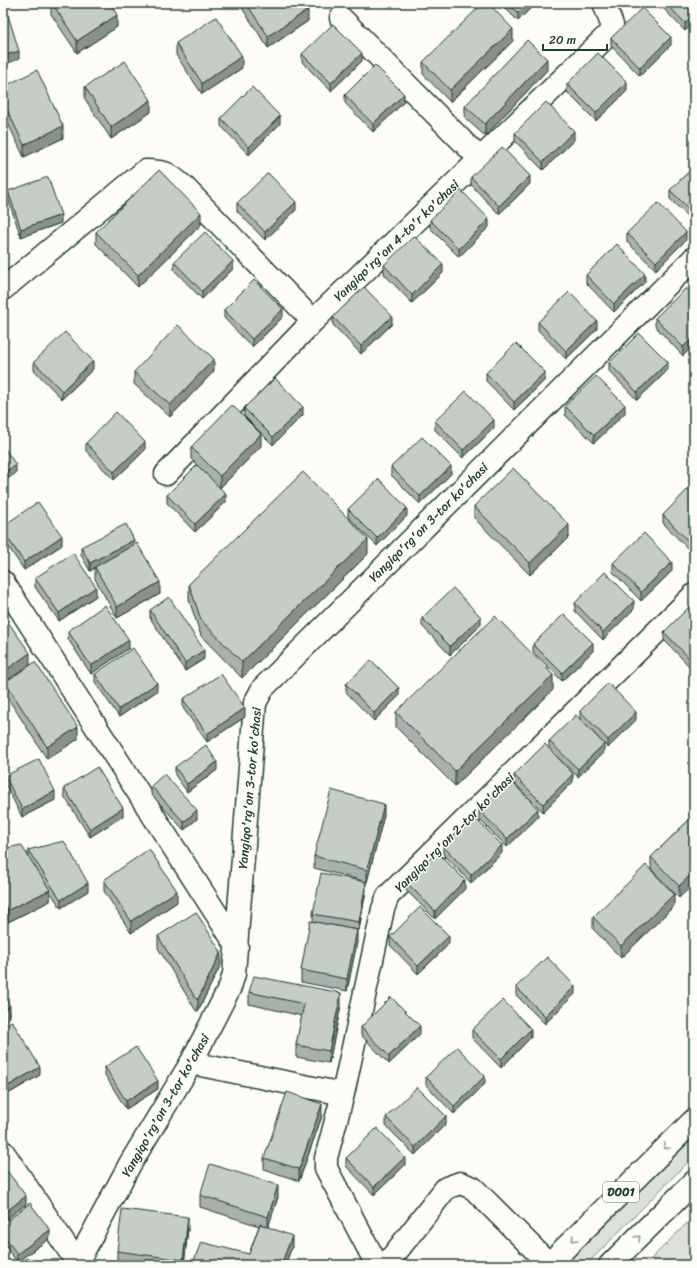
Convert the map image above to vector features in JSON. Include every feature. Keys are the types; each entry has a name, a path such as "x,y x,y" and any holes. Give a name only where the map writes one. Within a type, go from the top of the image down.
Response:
{"main road":[{"name":"Yangiqo'rg'on 4-to'r ko'chasi","path":"166,474 313,321 609,34 612,25 604,3"},
{"path":"342,18 480,159"},
{"path":"3,289 145,171 161,171 173,177 184,186 313,321"},
{"name":"Yangiqo'rg'on 3-tor ko'chasi","path":"76,1264 130,1164 191,1063 230,987 234,974 237,946 255,703 263,688 694,258"},
{"path":"3,582 237,946"},
{"name":"Yangiqo'rg'on 2-tor ko'chasi","path":"377,1265 326,1168 326,1158 343,1094 382,910 388,896 694,595"},
{"path":"191,1063 343,1094"},
{"name":"D001","path":"548,1264 694,1120"},
{"path":"3,1152 9,1171 76,1264"},
{"path":"610,1265 694,1182"},
{"path":"386,1265 446,1188 460,1183 473,1188 548,1264"}],"shaded area":[{"path":"694,1135 694,1156 586,1265 565,1265"},
{"path":"694,1218 694,1265 645,1265 691,1219"}],"building":[{"path":"52,3 110,3 117,15 77,41"},
{"path":"246,3 304,3 308,10 268,36"},
{"path":"483,3 488,3 513,29 450,90 423,62"},
{"path":"508,3 528,3 518,13"},
{"path":"666,3 694,3 694,15 685,23"},
{"path":"642,8 671,37 640,68 611,38"},
{"path":"7,12 19,51 3,56 3,13"},
{"path":"216,17 242,56 202,83 176,43"},
{"path":"333,24 362,53 331,83 302,54"},
{"path":"527,40 547,59 485,124 465,106"},
{"path":"598,53 627,82 596,113 567,84"},
{"path":"125,61 151,100 111,127 85,87"},
{"path":"375,65 404,94 373,124 345,95"},
{"path":"37,70 63,126 24,145 3,101 3,87"},
{"path":"252,87 280,116 249,147 221,118"},
{"path":"546,102 574,131 543,162 515,133"},
{"path":"502,147 530,176 499,206 471,177"},
{"path":"694,167 694,214 670,190"},
{"path":"159,170 201,213 138,275 96,232"},
{"path":"268,173 296,202 265,232 237,203"},
{"path":"48,177 61,215 21,229 8,191"},
{"path":"461,190 489,219 459,249 430,220"},
{"path":"658,203 686,232 656,262 627,233"},
{"path":"205,232 233,261 202,291 174,262"},
{"path":"414,236 443,264 412,295 384,265"},
{"path":"617,244 645,274 614,304 586,275"},
{"path":"254,280 283,309 252,339 224,310"},
{"path":"364,287 392,316 361,346 333,317"},
{"path":"686,288 694,297 694,337 683,347 655,318"},
{"path":"569,292 597,321 566,351 538,322"},
{"path":"178,325 214,359 170,405 134,372"},
{"path":"65,332 93,361 62,391 34,362"},
{"path":"639,333 668,362 637,392 609,363"},
{"path":"516,343 545,372 514,402 486,373"},
{"path":"596,376 625,405 594,435 565,406"},
{"path":"275,378 303,407 273,437 244,408"},
{"path":"466,391 494,420 463,450 435,421"},
{"path":"232,405 261,434 220,476 191,447"},
{"path":"116,412 145,442 114,472 86,443"},
{"path":"422,437 451,466 420,496 391,467"},
{"path":"3,446 16,465 3,473"},
{"path":"197,465 226,494 195,524 167,495"},
{"path":"513,468 569,525 530,563 474,506"},
{"path":"303,472 368,539 242,662 201,620 189,584"},
{"path":"379,479 407,508 377,538 348,509"},
{"path":"693,484 694,541 691,544 663,515"},
{"path":"38,502 62,536 24,562 3,531 3,526"},
{"path":"126,524 134,540 90,563 81,547"},
{"path":"644,533 672,562 641,592 613,563"},
{"path":"137,543 160,582 117,607 95,567"},
{"path":"73,553 96,587 59,613 35,578"},
{"path":"605,572 634,601 603,632 575,603"},
{"path":"453,588 481,617 450,646 422,618"},
{"path":"169,597 204,650 185,663 150,610"},
{"path":"694,602 694,659 692,661 664,632"},
{"path":"105,605 129,640 91,666 68,631"},
{"path":"564,614 593,643 562,673 533,644"},
{"path":"3,615 30,653 3,672"},
{"path":"495,616 553,675 455,771 396,712"},
{"path":"133,648 157,683 119,709 95,674"},
{"path":"371,660 399,688 374,713 346,684"},
{"path":"35,662 78,727 47,747 5,682"},
{"path":"221,674 245,708 207,734 183,699"},
{"path":"608,683 636,712 608,740 580,711"},
{"path":"576,715 604,744 578,769 549,741"},
{"path":"545,744 573,774 543,804 514,775"},
{"path":"206,745 217,762 187,784 175,767"},
{"path":"39,759 55,791 22,809 5,776"},
{"path":"97,767 123,808 90,829 64,788"},
{"path":"164,774 197,810 184,822 151,786"},
{"path":"510,780 538,809 507,839 479,810"},
{"path":"331,790 384,804 367,870 314,856"},
{"path":"694,815 694,872 679,886 651,857"},
{"path":"473,816 502,845 471,875 443,846"},
{"path":"64,841 88,883 61,900 28,850"},
{"path":"21,845 50,890 8,910 3,902 3,849"},
{"path":"149,849 177,891 131,921 104,880"},
{"path":"437,852 465,880 435,911 406,882"},
{"path":"646,865 674,894 621,946 593,917"},
{"path":"321,873 366,882 359,922 313,914"},
{"path":"420,907 449,936 418,966 390,937"},
{"path":"196,912 221,952 198,999 196,999 158,936"},
{"path":"310,921 357,930 347,979 301,970"},
{"path":"547,957 575,986 545,1016 516,987"},
{"path":"254,976 341,993 329,1051 296,1045 304,1004 249,992"},
{"path":"3,994 10,1006 3,1010"},
{"path":"391,997 420,1026 389,1056 361,1027"},
{"path":"503,1000 531,1029 501,1059 472,1030"},
{"path":"12,1021 40,1067 8,1086 3,1077 3,1026"},
{"path":"136,1047 158,1081 126,1101 105,1067"},
{"path":"457,1047 485,1076 454,1106 426,1077"},
{"path":"417,1087 446,1116 415,1147 386,1117"},
{"path":"287,1092 322,1104 299,1169 264,1158"},
{"path":"377,1128 405,1157 374,1187 346,1158"},
{"path":"210,1164 278,1185 268,1217 200,1195"},
{"path":"7,1171 26,1196 3,1214 3,1174"},
{"path":"30,1203 50,1230 17,1254 3,1234 3,1224"},
{"path":"122,1209 188,1217 183,1260 117,1251"},
{"path":"260,1224 292,1236 281,1265 201,1265 193,1263 201,1242 249,1254"},
{"path":"27,1258 49,1265 25,1265"}]}
